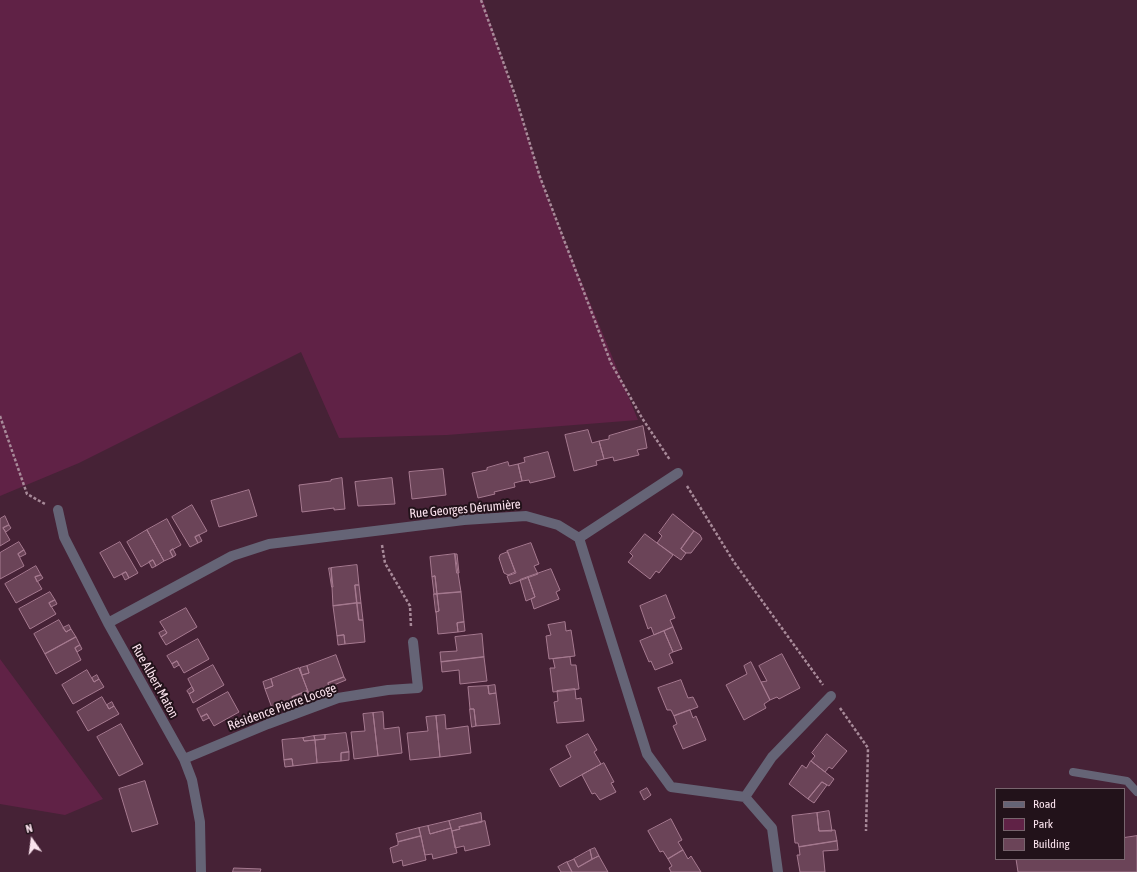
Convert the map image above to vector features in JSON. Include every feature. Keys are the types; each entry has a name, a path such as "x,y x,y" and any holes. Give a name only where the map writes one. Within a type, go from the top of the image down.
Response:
{"street":[{"path":"678,473 579,538 647,754 671,787 745,797 772,828 778,872"},
{"name":"Rue Albert Maton","path":"58,510 64,537 108,623 184,759 192,780 200,822 201,872"},
{"name":"Rue Georges Dérumière","path":"108,623 232,556 269,544 464,520 526,516 558,525 579,538"},
{"name":"Résidence Pierre Locoge","path":"184,759 268,724 338,698 388,690 418,688 413,642"},
{"path":"745,797 772,757 831,696"}],"lane":[{"path":"1073,772 1127,781 1137,792"}],"path":[{"path":"481,0 515,95 540,177 611,363 642,418 734,562 868,748 866,831"},
{"path":"0,416 27,494 58,510"},
{"path":"380,530 386,564 410,606 413,642"}],"green space":[{"path":"0,0 483,0 549,202 638,420 447,435 339,438 301,352 79,463 0,496"},
{"path":"0,659 103,799 65,815 0,804"}],"building":[{"path":"643,426 647,448 637,450 639,455 614,461 613,457 604,459 599,441 609,439 609,436"},
{"path":"588,430 592,443 599,441 604,459 596,461 597,465 574,471 565,435"},
{"path":"548,452 555,477 530,483 529,480 522,481 518,464 525,462 524,458"},
{"path":"508,462 509,466 518,464 522,481 514,483 515,487 478,498 472,473 487,470 487,468"},
{"path":"443,469 446,495 412,499 409,472"},
{"path":"342,478 345,509 334,510 334,508 302,512 299,485"},
{"path":"392,478 395,504 358,506 355,482"},
{"path":"249,490 257,516 219,527 211,501"},
{"path":"192,505 207,531 195,537 198,543 190,547 172,517"},
{"path":"673,514 694,531 681,549 686,553 681,560 657,543 662,536 659,533"},
{"path":"5,516 9,525 3,528 10,540 0,546 0,519"},
{"path":"167,519 181,545 170,551 173,557 164,561 147,530"},
{"path":"9,525 11,528 6,532 3,528"},
{"path":"147,530 164,561 156,566 153,560 141,567 127,542"},
{"path":"694,531 700,535 702,539 691,553 686,553 681,549"},
{"path":"645,534 673,555 659,573 656,571 650,579 628,562 633,556 630,553"},
{"path":"199,535 202,541 198,543 195,537"},
{"path":"19,542 24,550 18,554 24,566 0,579 0,553"},
{"path":"120,542 138,573 129,578 126,572 114,578 100,553"},
{"path":"531,543 539,564 534,566 538,574 510,584 507,576 516,573 507,551"},
{"path":"173,549 176,555 173,557 170,551"},
{"path":"24,550 26,554 20,557 18,554"},
{"path":"508,552 515,572 508,575 504,573 499,558 500,555"},
{"path":"455,554 461,592 437,594 435,576 432,577 430,557"},
{"path":"455,554 457,554 459,573 457,573"},
{"path":"153,560 156,566 152,568 149,562"},
{"path":"357,565 359,585 355,585 357,603 333,606 331,568"},
{"path":"36,566 41,575 35,577 42,589 16,603 5,584"},
{"path":"329,568 331,568 333,587 332,587"},
{"path":"551,569 560,590 556,592 559,599 534,609 531,599 535,597 528,577"},
{"path":"126,572 129,578 125,580 122,574"},
{"path":"41,575 43,578 37,582 35,577"},
{"path":"435,576 437,594 434,594 432,577"},
{"path":"528,577 535,597 526,601 520,580"},
{"path":"355,585 359,585 361,603 357,603"},
{"path":"50,592 55,600 49,603 56,614 30,629 19,609"},
{"path":"461,592 464,622 457,623 458,632 438,634 436,612 439,611 437,594"},
{"path":"434,594 437,594 439,611 436,612"},
{"path":"666,595 675,618 670,620 673,627 654,635 651,627 648,629 640,606"},
{"path":"55,600 57,604 51,607 49,603"},
{"path":"357,603 361,603 363,620 359,620"},
{"path":"357,603 359,620 363,620 365,642 345,644 344,635 337,636 333,606"},
{"path":"186,608 197,627 166,645 161,637 167,633 160,622"},
{"path":"59,620 66,632 71,629 76,637 45,654 34,634"},
{"path":"464,622 465,631 458,632 457,623"},
{"path":"565,622 566,631 571,630 575,656 549,659 546,636 551,635 548,625"},
{"path":"69,625 71,629 66,632 63,628"},
{"path":"673,627 682,649 673,652 664,631"},
{"path":"165,630 167,633 161,637 159,633"},
{"path":"664,631 673,652 669,654 673,663 655,670 651,661 649,662 640,641"},
{"path":"482,634 484,657 441,662 440,652 457,651 455,637"},
{"path":"344,635 345,644 338,645 337,636"},
{"path":"76,637 80,645 75,648 81,660 56,674 45,654"},
{"path":"198,639 209,659 184,673 177,661 172,664 167,656"},
{"path":"80,645 82,649 77,652 75,648"},
{"path":"782,654 800,688 779,699 777,697 770,700 761,682 767,681 759,666"},
{"path":"336,655 344,677 328,683 329,687 309,694 299,668 302,675 309,673 307,666"},
{"path":"484,657 487,681 460,684 459,670 442,672 441,662"},
{"path":"570,657 571,665 576,665 579,689 553,692 550,668 555,668 553,659"},
{"path":"177,661 179,665 174,668 172,664"},
{"path":"751,662 770,700 764,704 766,708 744,720 726,685 747,674 744,666"},
{"path":"213,665 224,685 193,703 189,694 194,691 188,679"},
{"path":"307,666 309,673 302,675 300,668"},
{"path":"299,668 309,694 307,691 292,697 293,700 272,708 265,689 273,686 271,679"},
{"path":"87,670 94,682 99,679 104,687 73,704 62,685"},
{"path":"97,675 99,679 94,682 92,678"},
{"path":"344,677 346,680 329,687 328,683"},
{"path":"271,679 273,686 265,689 263,682"},
{"path":"681,680 688,698 693,697 698,707 674,716 671,710 667,710 658,688"},
{"path":"495,685 496,693 489,694 488,686"},
{"path":"488,686 489,694 496,693 500,724 476,726 474,709 470,709 468,687"},
{"path":"192,687 194,691 189,694 187,691"},
{"path":"575,689 576,699 581,698 584,721 557,723 554,702 558,701 557,691"},
{"path":"307,691 309,694 293,700 292,697"},
{"path":"228,692 239,712 214,726 207,714 201,717 197,709"},
{"path":"102,697 109,709 114,706 119,714 88,731 77,712"},
{"path":"112,702 114,706 109,709 107,705"},
{"path":"470,709 474,709 476,726 472,727"},
{"path":"690,710 693,718 696,716 706,740 683,749 673,726 677,724 674,716"},
{"path":"383,712 384,729 399,727 402,753 378,756 373,713"},
{"path":"373,713 378,756 354,759 351,732 365,731 363,714"},
{"path":"207,714 209,718 203,721 201,717"},
{"path":"445,715 446,729 468,726 471,753 440,757 436,716"},
{"path":"436,716 440,757 410,760 407,733 428,731 426,717"},
{"path":"121,724 143,764 119,776 97,737"},
{"path":"346,733 349,752 341,753 341,761 317,763 315,740 325,739 325,735"},
{"path":"588,734 597,750 594,752 601,764 560,787 550,769 571,757 566,746"},
{"path":"827,734 847,751 832,769 829,767 825,772 811,761 815,756 812,753"},
{"path":"325,735 325,739 315,740 314,736"},
{"path":"314,736 315,740 304,741 303,738"},
{"path":"303,738 304,741 315,740 317,763 293,766 292,759 284,760 282,740"},
{"path":"349,752 349,760 341,761 341,753"},
{"path":"292,759 293,766 285,767 284,760"},
{"path":"811,761 834,779 829,786 822,782 808,799 789,784 802,765 806,768"},
{"path":"604,763 614,782 611,783 616,792 600,800 595,793 592,794 582,775"},
{"path":"145,781 158,824 132,832 119,789"},
{"path":"822,782 827,785 814,803 808,799"},
{"path":"647,788 651,795 644,800 640,792"},
{"path":"829,811 832,831 819,831 817,813"},
{"path":"481,813 482,822 459,827 460,829 452,831 449,821"},
{"path":"817,813 819,831 835,830 837,841 799,847 798,843 795,843 792,816"},
{"path":"671,819 682,840 678,842 683,850 668,859 663,851 660,852 648,831"},
{"path":"449,821 451,828 430,834 428,826"},
{"path":"485,821 490,845 465,851 464,846 455,848 452,831 460,829 459,827"},
{"path":"428,826 430,834 451,828 457,853 433,859 432,854 425,855 419,828"},
{"path":"419,828 421,836 398,842 396,834"},
{"path":"421,836 426,860 403,866 402,860 393,863 390,848 398,845 398,842"},
{"path":"1137,836 1137,872 1018,872 1016,860 1125,860 1125,838"},
{"path":"837,841 838,850 823,851 825,872 800,872 797,855 800,855 799,847"},
{"path":"595,848 599,856 592,859 590,850"},
{"path":"590,850 592,859 578,867 574,859"},
{"path":"683,850 688,859 691,856 701,872 671,872 669,868 672,866 668,859"},
{"path":"599,856 608,872 572,872 567,862 574,859 578,867"},
{"path":"567,862 572,872 561,872 558,867"},
{"path":"234,868 261,869 260,872 233,872"}]}
